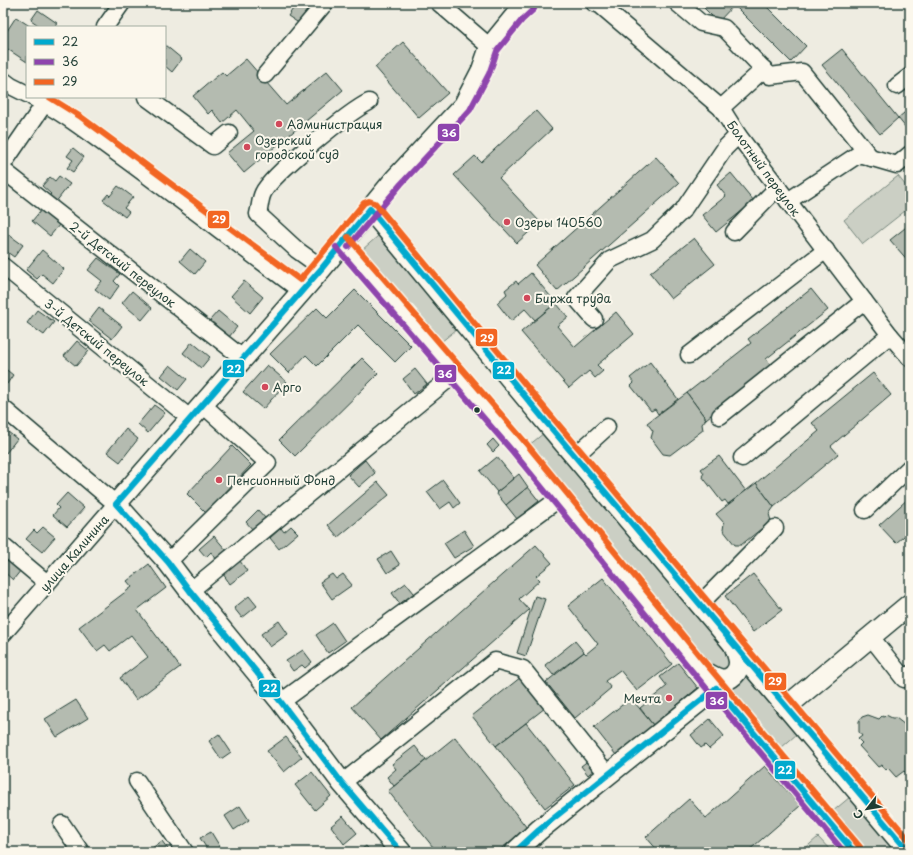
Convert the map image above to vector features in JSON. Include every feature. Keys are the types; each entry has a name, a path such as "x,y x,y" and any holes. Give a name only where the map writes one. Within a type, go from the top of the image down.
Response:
{"main road":[{"path":"490,47 528,3"},
{"name":"улица Калинина","path":"116,504 244,359 322,268 395,179 464,105 482,70 490,47"},
{"path":"370,210 387,228 575,456 909,852"},
{"path":"357,259 355,240 369,228 387,228"},
{"path":"342,242 456,373 701,670 854,852"},
{"path":"116,504 168,562 280,702 342,783 401,852"},
{"path":"786,707 910,604"},
{"path":"701,670 718,679 725,679 735,674 739,668 739,660 734,645"},
{"path":"515,852 539,830 716,688"}],"street":[{"path":"106,26 122,3"},
{"path":"265,75 325,3"},
{"path":"439,3 490,47"},
{"name":"Болотный переулок","path":"594,3 600,5 721,108 738,135 890,335 910,358"},
{"path":"677,3 701,23 724,28 770,76 802,72 871,158"},
{"path":"721,108 764,69"},
{"path":"897,86 910,76"},
{"path":"3,80 26,94"},
{"path":"147,98 214,146 229,133"},
{"path":"3,164 42,99 153,179 301,291"},
{"path":"322,268 297,250 258,214 263,192 274,179 310,146 360,106 369,102"},
{"path":"594,319 576,298 610,260 652,240 683,210 725,148 738,135"},
{"path":"788,201 859,154 897,165 910,154"},
{"name":"2-й Детский переулок","path":"3,170 244,359"},
{"path":"734,232 778,187"},
{"path":"689,355 826,250"},
{"name":"3-й Детский переулок","path":"3,266 197,412 268,463 168,562"},
{"path":"720,416 864,301"},
{"path":"742,458 890,335"},
{"path":"190,591 456,373"},
{"path":"3,408 116,504"},
{"path":"575,456 607,427"},
{"path":"865,510 910,467"},
{"path":"280,702 560,498"},
{"name":"улица Калинина","path":"3,634 116,504"},
{"path":"700,604 775,528"},
{"path":"3,546 47,583"},
{"path":"871,636 904,679 910,674"},
{"path":"342,783 495,661 523,669 608,775"},
{"path":"137,781 185,852"},
{"path":"62,824 81,852"}],"shaded area":[{"path":"898,176 910,191 910,207 863,244 844,220"},
{"path":"378,236 457,329 441,342 362,250"},
{"path":"544,433 732,656 732,671 715,671 528,446"},
{"path":"745,674 797,734 781,748 730,687"},
{"path":"850,797 896,852 866,852 832,812"},
{"path":"818,837 832,852 801,852"}],"building":[{"path":"297,3 315,3 300,24 288,16"},
{"path":"699,3 732,3 734,5 718,22"},
{"path":"732,3 763,3 806,46 791,62"},
{"path":"38,10 57,23 56,26 40,26 31,20"},
{"path":"16,17 30,26 26,26 26,61 3,46 3,37"},
{"path":"403,42 448,93 419,118 375,67"},
{"path":"166,46 182,59 172,72 166,67"},
{"path":"842,49 898,118 880,134 822,65"},
{"path":"246,59 286,105 327,71 343,90 244,173 227,153 254,131 237,110 222,123 212,110 208,114 193,96 222,72 226,76"},
{"path":"910,108 910,133 898,118"},
{"path":"536,111 552,129 499,178 540,222 517,243 454,175 475,156 481,162"},
{"path":"73,148 84,157 73,172 67,168 73,160 67,156"},
{"path":"656,157 679,183 557,291 535,265"},
{"path":"731,173 754,201 716,232 702,215 726,196 717,185"},
{"path":"59,176 70,184 55,203 48,197 51,194 42,186 50,177 55,181"},
{"path":"118,186 133,197 124,208 129,212 125,217 103,200 108,194 110,196"},
{"path":"42,209 60,224 50,236 32,221"},
{"path":"910,224 910,263 890,240"},
{"path":"5,232 23,245 14,257 3,249 3,235"},
{"path":"694,238 715,264 671,299 650,273"},
{"path":"190,249 205,262 195,274 180,261"},
{"path":"42,250 64,269 53,283 42,274 37,279 26,270"},
{"path":"98,258 120,274 114,281 119,286 109,300 95,289 102,281 88,270"},
{"name":"Биржа труда","path":"531,273 556,303 535,320 525,309 511,321 497,303 507,294 505,290 516,281 518,284"},
{"path":"244,281 263,297 250,313 231,296"},
{"path":"811,289 828,310 766,359 771,366 706,419 687,393 751,343 748,339"},
{"path":"355,290 411,346 395,362 358,325 317,366 306,355 289,373 270,354 317,308 327,318"},
{"path":"132,291 152,308 142,320 122,303"},
{"path":"556,303 568,317 557,326 575,347 616,312 634,334 597,365 603,371 595,378 589,371 569,388 521,332"},
{"path":"99,308 122,326 112,339 89,321"},
{"path":"37,310 54,322 44,335 27,323"},
{"path":"218,311 237,327 229,337 210,320"},
{"path":"77,341 89,351 76,366 64,356"},
{"path":"192,342 210,357 201,368 183,353"},
{"path":"362,358 378,374 295,456 279,440"},
{"path":"650,362 678,399 658,414 655,409 651,411 631,386 634,383 630,378"},
{"path":"170,365 187,379 178,390 161,376"},
{"name":"Арго","path":"267,365 287,382 263,409 243,392"},
{"path":"3,367 13,375 7,384 3,381"},
{"path":"415,369 427,384 414,394 403,379"},
{"path":"873,373 891,395 831,446 838,454 774,507 756,483 819,431 812,423"},
{"path":"687,393 706,419 702,424 703,430 670,455 663,454 651,438 653,431 647,423"},
{"path":"154,405 165,413 148,433 138,424"},
{"path":"3,428 17,439 6,453 3,450"},
{"path":"126,429 138,439 120,462 107,452"},
{"path":"493,439 499,446 493,452 487,445"},
{"name":"Пенсионный Фонд","path":"232,446 251,465 206,513 187,494"},
{"path":"719,456 746,491 728,504 725,500 722,502 702,476 704,473 701,469"},
{"path":"497,457 514,478 497,492 480,471"},
{"path":"365,460 375,473 359,487 348,475"},
{"path":"519,474 528,487 506,505 496,493"},
{"path":"443,480 460,503 454,508 450,502 440,509 427,492"},
{"path":"378,482 389,495 338,537 328,525"},
{"path":"756,483 774,507 769,514 771,521 741,545 735,545 723,530 724,523 716,514"},
{"path":"528,487 539,501 517,519 506,505"},
{"path":"67,493 84,508 67,527 53,515 59,508 56,505"},
{"path":"910,497 910,531 896,543 879,525"},
{"path":"258,510 266,519 253,530 246,522"},
{"path":"291,526 298,533 279,549 270,538 281,528 284,532"},
{"path":"43,527 55,537 42,552 26,539 34,530 37,533"},
{"path":"464,530 474,546 454,558 444,543"},
{"path":"214,536 227,551 217,560 211,552 206,557 199,549"},
{"path":"536,545 552,563 536,576 540,580 519,599 529,610 381,740 352,707"},
{"path":"391,551 400,565 387,573 378,559"},
{"path":"9,559 21,570 13,580 3,571 3,565"},
{"path":"240,561 247,571 230,584 223,574"},
{"path":"149,564 166,588 137,610 180,667 136,700 120,678 148,657 131,635 110,651 105,645 97,651 79,627 132,587 127,581"},
{"path":"332,574 336,579 343,574 352,585 332,599 320,582"},
{"path":"753,574 782,610 753,632 725,596"},
{"path":"603,578 672,664 637,691 620,670 605,681 611,688 575,718 546,682 584,652 586,654 598,644 568,606"},
{"path":"406,583 414,593 400,604 392,593"},
{"path":"249,596 257,606 242,618 234,608"},
{"path":"535,596 545,599 526,656 517,653"},
{"path":"279,621 288,634 270,647 261,634"},
{"path":"333,623 345,641 328,653 316,635"},
{"path":"575,641 584,652 553,675 545,665"},
{"path":"303,650 312,662 305,668 302,665 293,671 286,661"},
{"name":"Мечта","path":"678,663 698,688 653,725 640,708 667,686 660,677"},
{"path":"521,677 545,708 496,746 472,716"},
{"path":"631,698 653,725 616,755 594,727"},
{"path":"76,700 88,718 57,737 45,719"},
{"path":"868,715 879,719 886,715 896,718 905,725 910,738 910,776 904,771 896,777 888,768 886,770 882,765 878,767 859,746 862,743 858,739 862,736 859,732 859,721 862,717"},
{"path":"710,719 724,736 709,749 705,745 701,748 691,735"},
{"path":"526,723 575,785 545,808 496,746"},
{"path":"219,734 231,752 221,759 209,741"},
{"path":"286,737 302,757 284,772 267,751"},
{"path":"455,737 527,828 497,852 437,852 388,791"},
{"path":"415,746 426,760 394,786 387,777 396,769 392,764"},
{"path":"589,760 596,768 588,775 581,766"},
{"path":"765,766 800,806 747,852 659,852 646,837 689,799 706,818"},
{"path":"312,772 331,796 315,810 295,785"},
{"path":"240,806 249,820 234,830 225,816"},
{"path":"343,816 357,833 344,844 331,826"},
{"path":"211,832 222,850 219,852 209,852 200,838"},
{"path":"162,841 170,852 154,852 152,848"},
{"path":"366,846 371,852 358,852"}],"transit line":[{"name":"36","path":"348,247 401,184 470,110 489,74 497,51 522,20 534,9"},
{"name":"29","path":"51,98 81,117 300,280 364,203 369,201 375,203 553,418 910,841"},
{"name":"22","path":"401,852 342,783 281,702 168,562 116,504 322,268 370,209 547,423 909,852"},
{"name":"29","path":"348,237 525,442 703,660 860,847"},
{"name":"36","path":"336,247 513,452 691,670 844,852"},
{"name":"22","path":"716,688 854,852"},
{"name":"22","path":"515,852 539,830 716,688"}],"place":[{"name":"Администрация","path":"279,124"},
{"name":"Озерский городской суд","path":"247,147"},
{"name":"Озеры 140560","path":"507,222"},
{"name":"Биржа труда","path":"527,298"},
{"name":"Арго","path":"265,387"},
{"name":"Пенсионный Фонд","path":"219,480"},
{"name":"Мечта","path":"669,698"}]}
